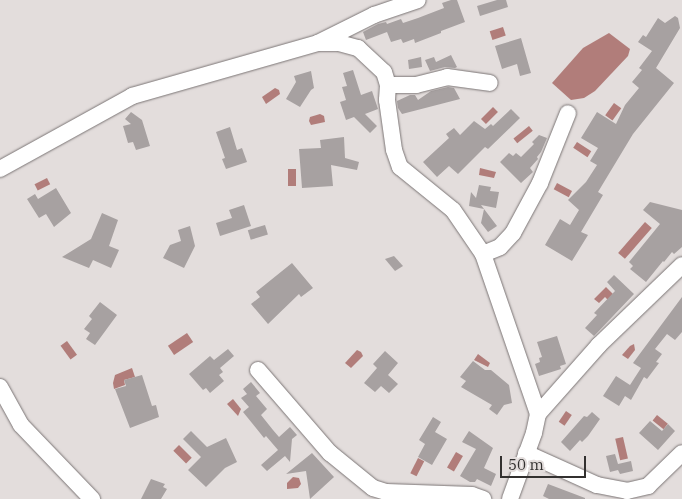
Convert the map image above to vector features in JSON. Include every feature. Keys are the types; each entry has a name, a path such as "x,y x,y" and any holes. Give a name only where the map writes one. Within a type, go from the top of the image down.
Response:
{"street":[{"path":"0,169 132,96 318,43 374,15 418,0"},
{"path":"318,43 339,42 358,48 384,72 388,85 387,100 394,150 400,167 453,210 483,254 538,414"},
{"path":"388,85 416,86 447,77 490,83"},
{"path":"483,254 500,247 513,233 540,183 568,113"},
{"path":"510,499 538,414 599,345 682,265"},
{"path":"258,370 330,453 373,488 386,492 472,496 483,499"},
{"path":"0,387 20,425 92,499"},
{"path":"526,453 597,485 627,491 648,486 682,453"}],"shaded area":[{"path":"503,27 506,36 492,40 490,31"},
{"path":"609,33 630,49 628,56 595,91 584,98 571,100 552,83 583,48"},
{"path":"275,88 279,90 280,94 266,104 262,97"},
{"path":"614,103 621,108 612,120 605,115"},
{"path":"493,107 498,112 486,124 481,119"},
{"path":"320,114 324,116 325,122 311,125 310,117"},
{"path":"529,126 533,131 517,143 513,139"},
{"path":"577,142 591,151 587,157 573,148"},
{"path":"480,168 496,172 494,178 479,175"},
{"path":"288,169 296,169 296,186 288,186"},
{"path":"47,178 50,184 38,191 35,184"},
{"path":"557,183 572,191 569,197 554,189"},
{"path":"645,222 652,228 625,259 618,253"},
{"path":"606,287 613,294 608,300 605,297 599,303 594,299"},
{"path":"187,333 193,342 174,355 168,346"},
{"path":"67,341 77,355 71,359 61,346"},
{"path":"634,344 635,350 628,359 622,355 630,346"},
{"path":"357,350 363,356 351,368 345,363"},
{"path":"478,354 490,363 488,367 474,360"},
{"path":"132,368 135,377 124,380 125,385 114,389 115,375"},
{"path":"233,399 241,409 238,416 227,404"},
{"path":"566,411 572,415 565,426 559,422"},
{"path":"657,415 668,424 663,429 653,420"},
{"path":"623,437 628,458 620,460 615,439"},
{"path":"179,445 192,458 186,463 173,451"},
{"path":"456,452 463,456 454,472 447,468"},
{"path":"418,458 424,461 417,476 410,473"},
{"path":"293,477 299,478 301,484 298,488 287,489 287,483"}],"building":[{"path":"457,0 465,22 415,43 414,39 403,43 401,39 391,42 387,32 366,40 363,32 378,24 386,22 387,24 401,19 403,23 444,8 442,3"},
{"path":"497,0 506,0 508,7 480,16 477,6"},
{"path":"675,16 678,18 680,28 656,68 674,83 633,134 598,192 603,195 581,232 588,235 572,261 545,245 560,219 570,225 579,210 568,200 586,182 597,165 590,161 598,148 581,138 597,112 616,124 625,105 639,88 632,82 642,70 639,68 652,51 638,42 643,35 646,37 658,18 665,23"},
{"path":"521,38 531,73 520,76 517,64 502,69 495,46"},
{"path":"451,55 457,67 455,68 445,67 430,71 425,60 434,57 436,62"},
{"path":"421,57 422,67 409,69 408,60"},
{"path":"353,70 361,95 372,91 378,109 365,114 377,126 370,133 354,117 346,120 340,102 346,100 342,87 347,86 343,73"},
{"path":"311,71 314,88 300,107 286,99 296,82 294,76"},
{"path":"448,87 454,88 460,99 402,114 398,108 397,101 410,95 415,95 418,100 431,91"},
{"path":"511,109 520,118 488,149 485,147 458,174 449,166 437,177 423,162 449,138 446,134 454,128 460,135 474,121 485,129 491,124 493,126"},
{"path":"131,112 142,120 150,146 136,150 133,142 128,143 123,126 131,124 125,119"},
{"path":"230,127 237,150 242,148 247,162 226,169 222,159 225,158 216,132"},
{"path":"539,135 547,138 537,157 538,159 530,168 533,172 521,183 500,162 509,153 513,156 516,153 521,157 534,144 532,142"},
{"path":"344,137 345,158 359,162 357,170 331,165 333,186 302,188 299,149 321,148 320,140"},
{"path":"479,185 491,187 490,191 499,192 496,208 481,205 497,226 488,232 481,223 484,209 469,206 471,192 476,198"},
{"path":"56,188 71,213 54,227 46,214 39,218 27,199 35,194 38,199"},
{"path":"650,202 682,210 682,247 674,254 672,252 646,282 630,269 633,266 629,262 660,224 643,210"},
{"path":"244,205 251,226 220,236 216,223 232,218 229,210"},
{"path":"102,213 118,220 109,246 119,250 111,268 93,260 89,268 62,257 91,239"},
{"path":"265,225 268,235 251,240 248,230"},
{"path":"190,226 195,246 184,268 163,258 170,245 181,241 178,230"},
{"path":"394,256 403,266 395,271 385,259"},
{"path":"292,263 313,288 301,297 299,294 268,324 251,304 260,297 256,292"},
{"path":"614,275 634,294 594,336 585,328 597,315 594,313 615,291 607,282"},
{"path":"682,297 682,332 675,340 667,334 655,349 662,354 656,362 659,363 647,379 644,377 631,400 625,396 619,406 603,396 616,376 630,385 641,368 633,363"},
{"path":"100,302 117,315 95,345 86,339 90,333 84,329 92,319 89,316"},
{"path":"557,336 566,364 560,366 561,369 539,376 535,364 540,362 539,358 542,357 537,342"},
{"path":"228,349 234,356 220,368 223,372 219,375 224,381 210,393 206,388 203,390 189,374 210,356 214,360"},
{"path":"385,351 398,363 388,375 398,384 389,393 381,386 375,392 364,383 377,368 373,364"},
{"path":"473,361 485,370 491,370 509,385 512,403 504,405 497,415 489,409 492,405 461,387 466,381 460,377"},
{"path":"142,375 152,406 156,405 159,417 130,428 115,389 126,386 124,380"},
{"path":"251,382 260,393 256,396 267,409 261,415 279,437 290,427 297,435 292,439 290,462 285,456 267,471 261,465 278,450 266,436 264,438 243,412 249,407 241,398 247,394 243,389"},
{"path":"592,412 600,419 588,436 582,442 580,440 570,451 561,442 584,416 587,417"},
{"path":"433,417 441,422 435,432 447,439 432,465 418,457 425,444 419,440"},
{"path":"650,421 662,431 668,424 675,431 658,450 639,433"},
{"path":"191,431 207,447 226,438 237,462 225,468 206,487 188,470 201,457 183,439"},
{"path":"469,431 493,448 484,468 496,474 491,486 477,479 475,482 470,482 460,476 476,449 462,442"},
{"path":"312,453 334,477 310,499 306,471 286,474"},
{"path":"615,454 618,464 631,461 633,471 620,474 618,470 610,472 606,456"},
{"path":"151,479 165,484 163,487 167,489 161,499 141,499"},
{"path":"548,484 585,499 549,499 543,496"}]}
